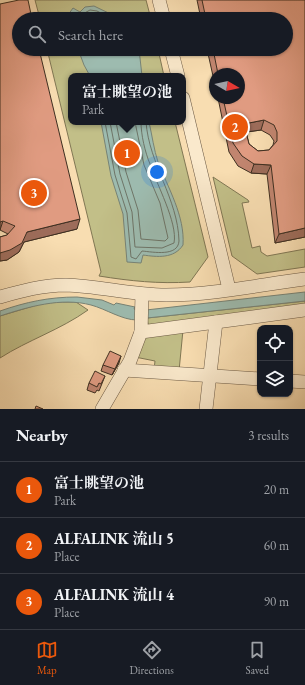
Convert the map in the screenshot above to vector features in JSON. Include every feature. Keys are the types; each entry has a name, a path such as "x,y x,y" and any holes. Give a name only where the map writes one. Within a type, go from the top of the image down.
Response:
{"street":[{"path":"159,0 162,12"},
{"path":"173,56 177,73"},
{"path":"186,110 229,289"},
{"path":"0,297 32,288 65,285 142,294 189,294 305,279"},
{"path":"102,409 124,370 142,320 142,294"},
{"path":"142,320 216,322 305,310"},
{"path":"206,409 216,322"},
{"path":"124,370 257,379"},
{"path":"293,381 305,382"}],"shaded area":[{"path":"35,0 146,0 149,12 38,12"},
{"path":"49,56 160,56 163,73 68,73 68,125 176,125 208,257 190,282 144,282 99,276 101,272"},
{"path":"213,177 248,200 249,202 242,203 252,248 260,246 261,252 267,256 305,249 305,267 257,274 232,256"},
{"path":"305,301 305,305 151,326 148,324 147,318"},
{"path":"76,302 88,310 0,358 0,316 40,304"},
{"path":"183,330 179,371 154,370 155,361 135,357 144,338"}],"water":[{"path":"94,6 106,12 80,12 85,7"},
{"path":"73,8 80,12 70,12"},
{"path":"81,56 140,56 142,73 88,73"},
{"path":"102,125 150,125 158,162 179,213 183,234 183,245 179,250 165,256 143,255 141,263 127,262 123,214 111,176"},
{"path":"305,292 305,301 147,318 146,310"},
{"path":"77,297 102,300 114,305 116,303 135,307 134,309 137,310 137,320 131,320 91,305 68,302 33,306 0,316 0,311 19,305 47,299"}],"building":[{"path":"19,0 28,0 31,12 12,12 12,56 41,56 80,219 27,232 22,243 10,250 0,253 0,237 7,235 15,226 3,221 0,222 0,4"},
{"path":"202,0 305,0 305,228 279,234 271,165 254,164 242,156 233,143 224,104 245,104 245,68 217,68 214,56 293,56 293,12 205,12","holes":["264,120 274,125 277,132 277,141 269,150 258,151 249,144 247,136 249,123"]},
{"path":"110,351 121,356 115,369 103,365"},
{"path":"95,371 105,376 101,384 99,383 97,387 89,383"},
{"path":"36,406 43,409 35,409"}],"place":[{"name":"ALFALINK 流山 5","path":"235,127"},
{"name":"富士眺望の池","path":"127,153"},
{"name":"ALFALINK 流山 4","path":"34,193"}]}
